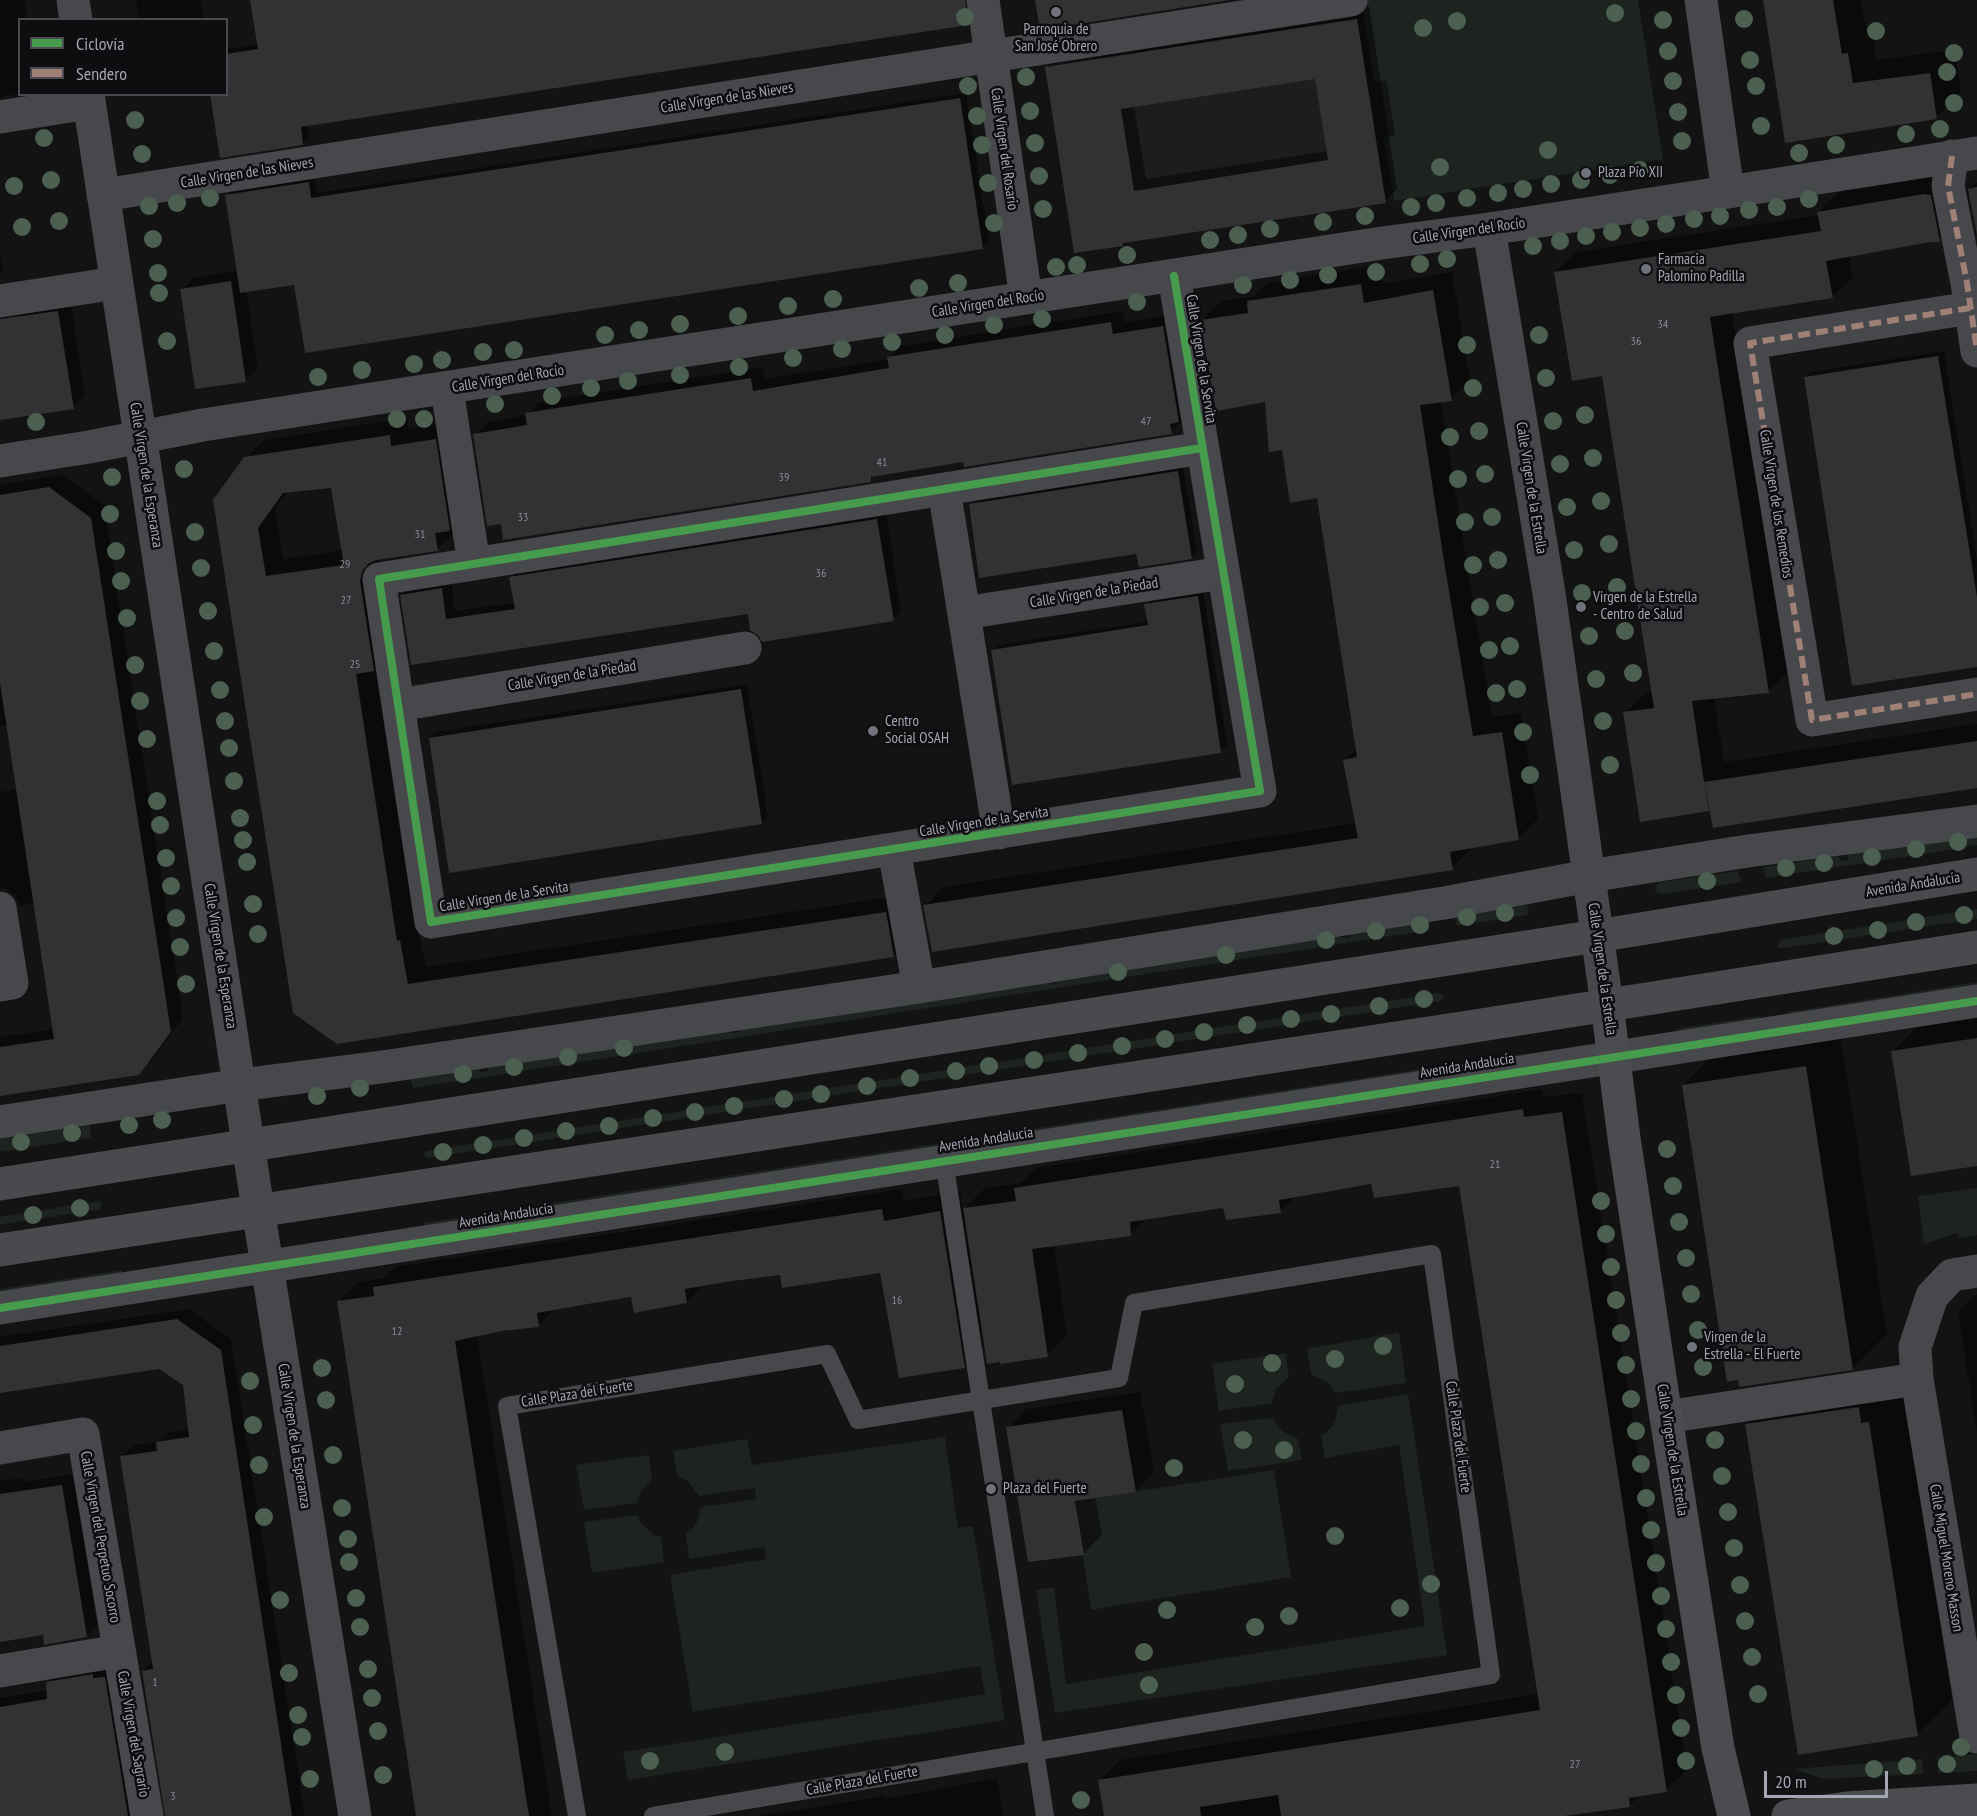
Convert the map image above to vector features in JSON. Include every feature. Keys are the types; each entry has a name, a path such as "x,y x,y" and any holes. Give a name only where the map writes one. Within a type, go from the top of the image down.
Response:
{"main road":[{"name":"Avenida Andalucía","path":"0,1184 1597,936 1977,874"},
{"path":"0,1250 1977,947"},
{"name":"Calle Virgen de la Estrella","path":"1607,1005 1666,1417 1718,1748 1734,1816"},
{"path":"1788,1816 1847,1808 1977,1800"}],"street":[{"path":"73,0 76,18"},
{"name":"Calle Virgen del Rosario","path":"983,0 1026,298"},
{"name":"Calle Virgen de las Nieves","path":"103,195 1351,0"},
{"path":"1701,0 1728,192"},
{"path":"0,117 88,99"},
{"name":"Calle Virgen de la Esperanza","path":"88,99 266,1266 355,1816"},
{"path":"1965,154 1948,186 1971,291 1977,351"},
{"name":"Calle Virgen del Rocío","path":"0,461 141,436 447,388 1965,154"},
{"name":"Calle Virgen de la Estrella","path":"1489,229 1549,593 1607,1005"},
{"name":"Calle Virgen de la Servita","path":"1174,276 1260,791 431,922 379,579 1202,448"},
{"path":"0,301 116,283"},
{"name":"Calle Virgen de los Remedios","path":"1971,291 1750,343 1812,720 1977,694"},
{"path":"447,388 474,564"},
{"path":"944,489 999,833"},
{"name":"Calle Virgen de la Piedad","path":"964,613 1223,573"},
{"name":"Calle Virgen de la Piedad","path":"398,705 745,648"},
{"path":"0,1122 919,987 1433,905 1589,876 1748,851 1977,821"},
{"path":"894,850 919,987"},
{"path":"0,908 12,983 0,985"},
{"name":"Avenida Andalucía","path":"0,1308 1977,1001"},
{"name":"Calle Miguel Moreno Masson","path":"1976,1737 1917,1379 1915,1347 1932,1296 1952,1275 1977,1271"},
{"path":"1666,1417 1917,1379"},
{"name":"Calle Virgen del Perpetuo Socorro","path":"0,1448 83,1434 119,1651"},
{"path":"0,1671 119,1651"},
{"name":"Calle Virgen del Sagrario","path":"119,1651 147,1816"}],"lane":[{"path":"944,1160 1045,1816"},
{"name":"Calle Plaza del Fuerte","path":"576,1816 507,1406 827,1354 858,1420 981,1401 1119,1378 1134,1303 1432,1254 1491,1675 652,1816"}],"shaded area":[{"path":"1361,0 1638,0 1663,159 1394,201 1384,137 1395,135 1388,89 1386,80 1374,82"},
{"path":"1357,19 1369,98 1372,99 1375,122 1373,123 1386,203 1123,243 1123,246 1074,253 1045,65"},
{"path":"1977,834 1977,845 1936,852 1765,878 1763,867 1838,856 1841,861 1848,860 1848,854"},
{"path":"1738,871 1741,882 1663,894 1655,892 1659,882"},
{"path":"1522,904 1529,908 1527,915 1457,926 1454,914"},
{"path":"1977,909 1977,919 1784,948 1777,947 1780,940"},
{"path":"1427,918 1430,930 413,1088 410,1077 479,1066 481,1072 488,1071 487,1064 731,1026 732,1033 740,1032 738,1025 1048,977 1050,984 1057,983 1056,976 1341,932 1342,938 1350,938 1349,930"},
{"path":"1977,982 1977,995 1791,1023 1789,1012"},
{"path":"1439,993 1444,996 1441,1001 429,1158 424,1155 426,1151"},
{"path":"1760,1016 1762,1027 1675,1031 1681,1028"},
{"path":"1453,1064 1455,1076 426,1235 423,1223"},
{"path":"90,1125 91,1138 0,1152 0,1139"},
{"path":"1977,1188 1977,1235 1958,1238 1957,1233 1924,1244 1918,1196"},
{"path":"99,1201 102,1205 100,1209 0,1225 0,1217"},
{"path":"122,1270 124,1282 0,1301 0,1289"},
{"path":"1399,1332 1406,1383 1335,1393 1328,1383 1311,1374 1307,1349"},
{"path":"1285,1353 1289,1377 1276,1389 1272,1403 1219,1411 1212,1364"},
{"path":"1408,1394 1447,1655 1055,1713 1036,1590 1054,1587 1066,1684 1425,1626 1399,1445 1325,1458 1321,1436 1330,1429 1335,1421 1338,1406"},
{"path":"1272,1418 1282,1431 1298,1439 1302,1460 1228,1471 1220,1424"},
{"path":"945,1437 958,1528 973,1526 1005,1720 628,1780 623,1752 985,1694 980,1666 693,1712 670,1575 766,1559 764,1547 689,1559 686,1534 697,1522 701,1507 756,1499 755,1488 699,1496 689,1482 677,1475 673,1451 747,1439 752,1465"},
{"path":"649,1455 652,1479 640,1493 637,1503 584,1510 576,1465"},
{"path":"1274,1470 1291,1577 1091,1610 1075,1501"},
{"path":"638,1515 647,1529 661,1537 664,1562 592,1573 584,1522"},
{"path":"1977,1754 1977,1771 1938,1773 1937,1758"},
{"path":"1922,1759 1923,1774 1824,1779 1793,1769"}],"building":[{"path":"250,0 965,0 968,25 301,127 303,145 220,158 210,96 228,96 228,54 258,49"},
{"path":"1035,0 1230,0 1040,30"},
{"path":"1763,0 1833,0 1842,54 1848,53 1853,83 1930,73 1937,119 1785,143"},
{"path":"1357,19 1386,203 1123,243 1123,246 1074,253 1045,67","holes":["1315,79 1328,160 1134,191 1121,109"]},
{"path":"960,98 983,249 305,353 294,285 240,293 225,195 309,182 311,198"},
{"path":"1977,187 1977,235 1968,189"},
{"path":"1924,194 1931,195 1940,242 1826,261 1833,298 1710,317 1769,693 1692,701 1709,811 1640,822 1623,712 1654,708 1602,376 1572,381 1554,272 1821,231 1817,212"},
{"path":"231,281 246,382 195,389 180,289"},
{"path":"1361,284 1364,303 1433,290 1452,401 1420,405 1444,561 1473,736 1502,732 1519,840 1450,852 1453,870 932,952 923,905 1358,838 1343,760 1357,757 1317,498 1290,503 1282,450 1269,452 1265,402 1216,411 1200,320 1248,313 1247,301"},
{"path":"58,311 74,409 0,420 0,319"},
{"path":"1111,322 1113,334 1163,326 1179,422 1170,424 1172,434 964,467 963,462 871,477 871,482 503,540 501,524 487,526 473,434 527,425 525,413 751,378 753,391 889,368 887,357"},
{"path":"1938,356 1977,597 1977,667 1852,686 1804,377"},
{"path":"390,435 391,446 436,439 450,531 435,533 438,551 376,560 368,564 362,572 360,581 374,671 356,674 397,941 400,940 408,984 886,912 894,957 337,1044 293,1013 213,500 244,457","holes":["331,488 344,565 266,576 258,528 283,493"]},
{"path":"1178,471 1192,559 1139,567 1136,554 979,578 969,504"},
{"path":"49,487 91,518 171,1032 139,1075 0,1096 0,1047 54,1039 0,683 0,495"},
{"path":"877,519 894,621 762,642 759,636 750,630 748,614 411,665 400,595 442,588 446,619 515,609 509,577"},
{"path":"1198,596 1221,753 1012,785 991,650 1148,625 1144,604"},
{"path":"741,689 762,824 449,873 429,738"},
{"path":"1977,741 1977,788 1713,828 1704,782"},
{"path":"1977,1038 1977,1166 1911,1176 1891,1051"},
{"path":"1806,1066 1853,1370 1739,1387 1738,1380 1727,1382 1682,1085"},
{"path":"1523,1109 1524,1117 1562,1112 1667,1792 1629,1798 1630,1807 1564,1816 1281,1816 1278,1795 1200,1807 1201,1816 1104,1816 1098,1780 1540,1710 1459,1186 1374,1198 1371,1184 1279,1200 1281,1213 1226,1220 1223,1208 1130,1222 1131,1236 1032,1249 1048,1357 1000,1364 1000,1362 987,1364 963,1208 1016,1201 1014,1188"},
{"path":"882,1209 884,1221 940,1211 965,1368 899,1378 880,1273 782,1288 780,1275 732,1281 685,1289 687,1303 634,1313 631,1297 537,1313 539,1327 502,1331 455,1341 529,1816 416,1816 337,1301 374,1296 373,1287"},
{"path":"177,1319 221,1350 292,1816 165,1816 142,1671 153,1669 120,1456 157,1451 156,1442 189,1437 183,1385 159,1369 0,1393 0,1346"},
{"path":"1859,1407 1861,1423 1869,1422 1918,1736 1798,1755 1745,1424"},
{"path":"1122,1410 1136,1492 1075,1501 1084,1555 1028,1562 1006,1427"},
{"path":"62,1485 87,1637 44,1645 43,1635 0,1642 0,1494"},
{"path":"93,1674 93,1678 105,1677 128,1816 0,1816 0,1707 47,1699 46,1682"}],"marked path":[{"path":"1952,156 1948,186 1967,283 1977,351"},
{"path":"1970,308 1750,343 1812,720 1977,694"}],"cycle path":[{"path":"1174,276 1260,791 431,922 379,579 1202,448"},
{"path":"0,1308 1977,1001"}],"place":[{"name":"Parroquia de San José Obrero","path":"1056,12"},
{"name":"Plaza Pío XII","path":"1586,173"},
{"name":"Farmacia Palomino Padilla","path":"1646,269"},
{"name":"Virgen de la Estrella - Centro de Salud","path":"1581,607"},
{"name":"Centro Social OSAH","path":"873,731"},
{"name":"Virgen de la Estrella - El Fuerte","path":"1692,1347"},
{"name":"Plaza del Fuerte","path":"991,1489"}]}
